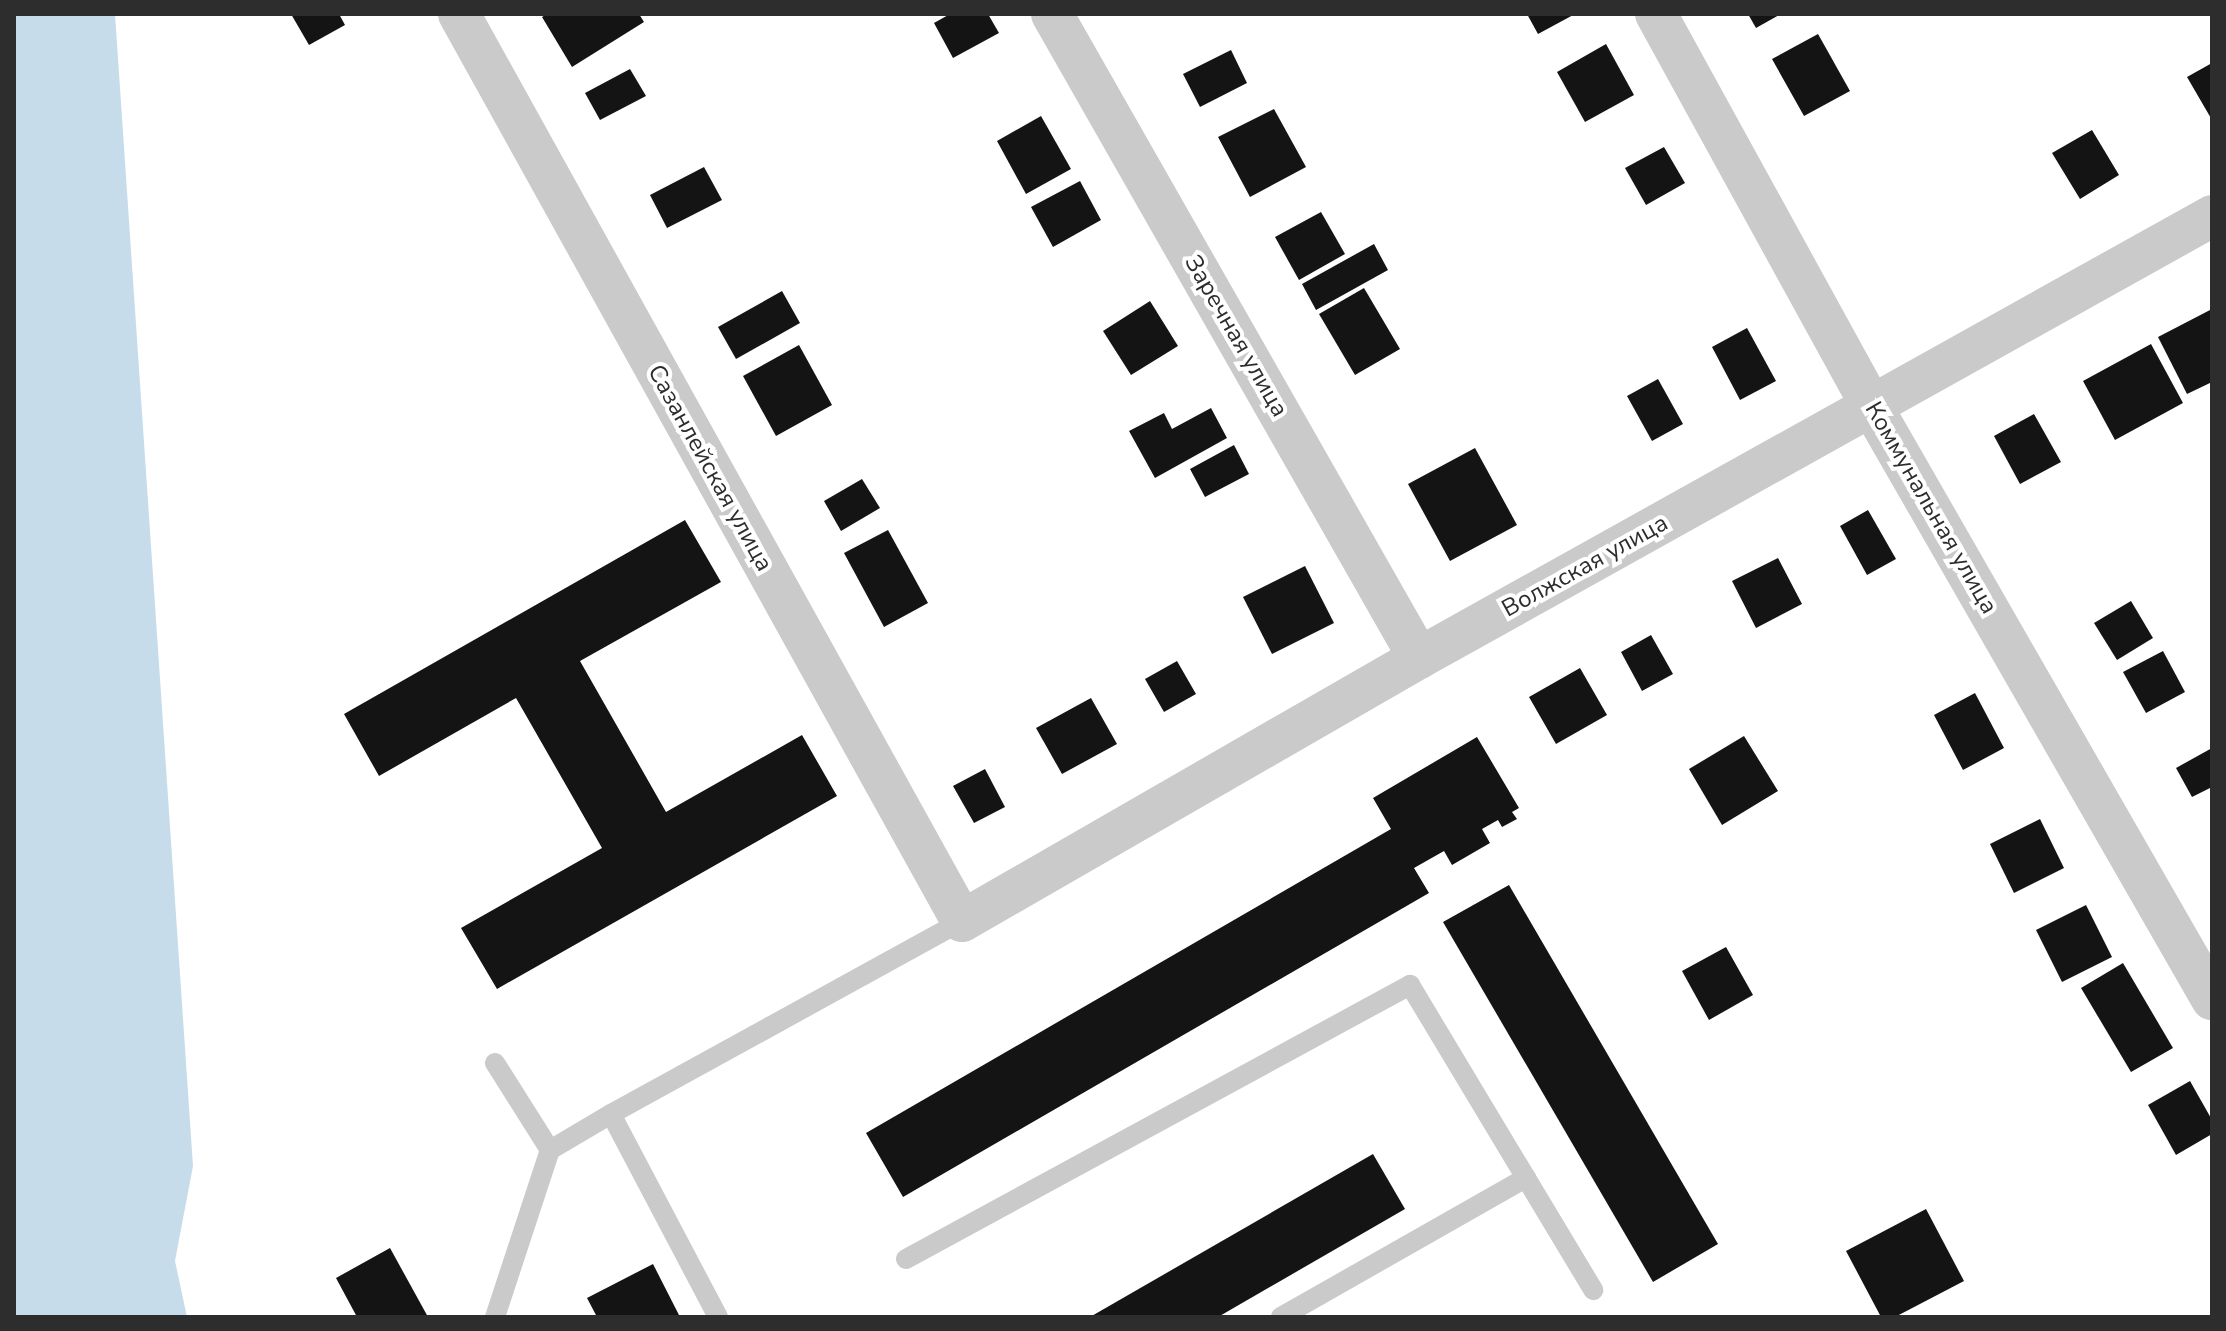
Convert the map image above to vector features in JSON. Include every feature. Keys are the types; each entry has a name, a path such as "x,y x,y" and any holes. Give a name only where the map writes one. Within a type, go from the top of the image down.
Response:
{"street":[{"name":"Сазанлейская улица","path":"459,14 962,921"},
{"name":"Заречная улица","path":"1052,14 1419,658"},
{"name":"Коммунальная улица","path":"1656,14 1872,407 2212,999"},
{"name":"Волжская улица","path":"962,921 1419,658 2212,216"}],"lane":[{"path":"495,1317 550,1150 962,921"},
{"path":"906,1259 1410,985 1593,1290"},
{"path":"495,1063 550,1150"},
{"path":"611,1114 718,1317"},
{"path":"1281,1317 1315,1309 1526,1178"}],"water":[{"path":"14,14 115,14 193,1166 175,1261 187,1317 14,1317"}],"building":[{"path":"291,14 339,14 345,25 309,45"},
{"path":"547,14 639,14 644,22 572,67 542,17"},
{"path":"950,14 988,14 999,33 953,58 934,23"},
{"path":"1527,14 1575,14 1538,34"},
{"path":"1748,14 1781,14 1756,28"},
{"path":"1818,34 1850,91 1804,116 1772,59"},
{"path":"1606,44 1634,95 1585,122 1557,72"},
{"path":"1231,50 1247,83 1200,107 1183,74"},
{"path":"2212,63 2212,120 2187,77"},
{"path":"630,69 646,96 600,120 585,93"},
{"path":"1274,109 1306,167 1250,197 1218,137"},
{"path":"1041,116 1071,169 1026,194 997,141"},
{"path":"2092,130 2119,175 2080,199 2052,153"},
{"path":"1664,147 1685,183 1646,205 1625,168"},
{"path":"704,167 722,200 667,228 650,195"},
{"path":"1080,181 1101,220 1053,247 1031,207"},
{"path":"1321,212 1345,254 1299,280 1275,237"},
{"path":"1374,244 1388,270 1316,310 1302,284"},
{"path":"1364,288 1400,349 1355,375 1319,314"},
{"path":"782,291 800,323 736,359 718,327"},
{"path":"1150,301 1178,346 1131,375 1103,331"},
{"path":"2212,309 2212,382 2187,394 2158,337"},
{"path":"1747,328 1776,381 1740,400 1712,347"},
{"path":"2151,344 2183,403 2115,440 2083,381"},
{"path":"799,345 832,405 776,436 743,376"},
{"path":"1658,379 1683,424 1652,441 1627,396"},
{"path":"1211,408 1227,438 1155,478 1129,431 1164,413 1172,429"},
{"path":"2034,414 2061,462 2020,484 1994,436"},
{"path":"1234,445 1249,474 1205,497 1190,469"},
{"path":"1475,448 1517,525 1450,561 1408,484"},
{"path":"862,479 880,508 841,531 824,501"},
{"path":"1868,510 1896,559 1867,575 1840,526"},
{"path":"685,520 721,582 580,661 666,812 802,735 837,796 497,989 461,928 602,848 516,698 379,776 344,714"},
{"path":"888,530 928,603 884,627 844,553"},
{"path":"1778,558 1802,604 1756,628 1732,581"},
{"path":"1305,566 1334,623 1272,654 1243,597"},
{"path":"2131,601 2153,638 2117,660 2094,623"},
{"path":"1651,635 1673,674 1642,691 1621,652"},
{"path":"2163,651 2185,692 2146,713 2123,672"},
{"path":"1177,661 1196,694 1164,712 1145,679"},
{"path":"1580,668 1607,715 1556,744 1529,697"},
{"path":"1975,693 2004,748 1963,770 1934,715"},
{"path":"1091,698 1117,744 1062,774 1036,728"},
{"path":"1744,736 1778,791 1722,825 1689,769"},
{"path":"1477,737 1519,808 1512,812 1517,819 1502,827 1498,820 1482,829 1490,843 1452,865 1444,851 1414,868 1429,893 903,1197 866,1133 1391,829 1373,798"},
{"path":"2212,748 2212,787 2192,797 2176,768"},
{"path":"985,769 1005,807 974,823 953,786"},
{"path":"2040,819 2064,868 2014,893 1990,844"},
{"path":"1509,885 1718,1244 1653,1282 1443,922"},
{"path":"2086,905 2112,957 2062,982 2036,930"},
{"path":"1726,947 1753,995 1709,1020 1682,971"},
{"path":"2123,963 2173,1048 2131,1072 2081,988"},
{"path":"2190,1081 2212,1120 2212,1134 2176,1155 2148,1105"},
{"path":"1373,1154 1405,1209 1218,1317 1090,1317"},
{"path":"1926,1209 1964,1281 1895,1317 1881,1317 1846,1251"},
{"path":"390,1248 428,1317 357,1317 336,1278"},
{"path":"653,1264 680,1317 597,1317 587,1298"}]}
